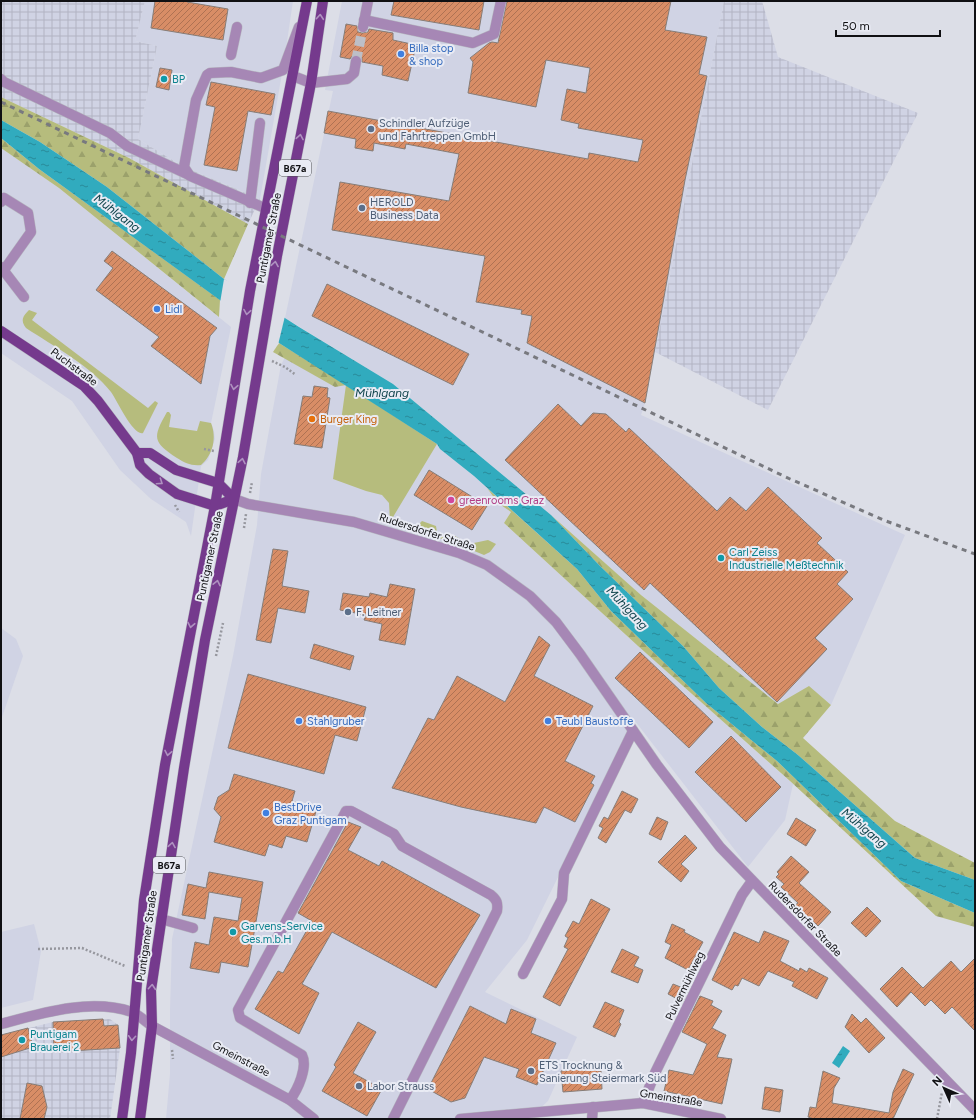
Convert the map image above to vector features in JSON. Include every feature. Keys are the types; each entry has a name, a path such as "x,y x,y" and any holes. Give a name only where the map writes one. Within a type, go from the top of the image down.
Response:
{"main road":[{"name":"Puntigamer Straße","path":"140,1119 152,1026 151,990 205,640 234,499 277,256 311,83 322,1"},
{"name":"Puntigamer Straße","path":"122,1119 131,1053 133,1013 144,900 165,765 215,506 250,291 306,6"},
{"name":"Puchstraße","path":"1,331 84,386 98,401 137,453 140,465 154,478 177,494 215,506"},
{"path":"137,453 150,453 176,470 218,483 234,499 215,506"}],"street":[{"path":"368,1 363,24 473,43 494,34 501,1"},
{"name":"Puntigamer Straße","path":"190,176 184,167 196,100 207,75 210,73 231,72 261,78 283,70 306,6"},
{"path":"230,55 237,27"},
{"path":"292,76 311,83 347,79 354,73 356,61"},
{"name":"Puntigamer Straße","path":"1,79 4,82 110,133 127,146 190,176 267,209"},
{"path":"250,203 260,123"},
{"path":"1,202 4,198 28,213 30,232 3,268 24,297"},
{"name":"Rudersdorfer Straße","path":"234,499 248,504 354,522 459,552 487,566 530,596 556,622 657,765 720,847 975,1110"},
{"path":"522,974 562,899 564,873 633,731"},
{"path":"290,1100 296,1092 303,1070 304,1062 302,1055 240,1018 238,1010 346,811 351,811 394,834 402,846 491,895 498,903 497,911 393,1119"},
{"name":"Pulvermühlweg","path":"643,1104 656,1072 742,895 752,881"},
{"path":"161,919 193,928"},
{"name":"Gmeinstraße","path":"1,1024 73,1007 116,1008 133,1013 152,1026 290,1100 314,1119"},
{"name":"Gmeinstraße","path":"460,1119 643,1104 721,1119"},
{"path":"592,1119 593,1107"}],"path":[{"path":"272,361 285,367 296,375"},
{"path":"216,656 223,623"},
{"path":"38,949 82,948 125,966"},
{"path":"937,1119 942,1095 947,1081"}],"shaded area":[{"path":"1,1 145,1 135,41 157,46 138,139 184,167 260,199 248,224 129,158 1,97"},
{"path":"145,1 293,1 260,199 184,167 138,139 157,46 135,41"},
{"path":"342,1 724,1 645,403 641,415 905,535 831,705 809,687 778,704 641,595 551,515 393,384 285,318 333,91 325,90"},
{"path":"724,1 762,1 778,57 918,113 768,410 655,352"},
{"path":"1,148 59,188 231,327 211,423 215,439 208,460 201,466 191,536 186,522 151,499 120,470 72,401 1,353"},
{"path":"289,349 415,428 437,444 440,449 487,488 498,503 511,512 504,523 638,646 793,784 785,820 748,867 635,721 527,940 485,992 577,1037 548,1101 534,1114 460,1119 166,1119 170,1074 172,939 233,656 257,525 261,474 281,365"},
{"path":"1,628 16,639 23,656 1,720"},
{"path":"34,924 41,951 33,1000 1,1008 1,932"},
{"path":"110,1019 118,1025 120,1048 110,1119 1,1119 1,1035 53,1022"}],"green space":[{"path":"1,97 129,158 248,224 224,279 107,187 40,142 1,120"},
{"path":"1,138 39,169 220,300 219,317 59,188 1,148"},
{"path":"29,310 37,313 32,320 148,408 155,401 158,403 143,433 135,429 111,392 93,374 71,357 26,328 23,323 23,318"},
{"path":"279,343 346,385 335,387 273,352"},
{"path":"346,385 437,444 390,522 389,503 382,495 333,479"},
{"path":"167,412 171,415 169,427 197,431 200,421 211,423 214,434 213,446 205,461 201,465 191,465 177,458 163,448 159,443 157,434"},
{"path":"487,488 577,569 611,611 706,703 777,761 901,881 975,913 975,927 936,916 790,781 638,646 504,523 511,512 498,503"},
{"path":"551,515 641,595 778,704 809,686 831,705 803,738 895,821 975,863 975,880 915,858 798,755 762,727 719,688 683,646 600,566"},
{"path":"422,521 436,526 437,532 448,538 453,535 469,544 488,540 496,544 490,552 484,555 450,541 418,533 419,524"}],"water":[{"name":"Mühlgang","path":"1,120 40,142 107,187 224,279 393,384 551,515 600,566 683,646 719,688 762,727 798,755 915,858 975,880 975,913 901,881 777,761 706,703 611,611 577,569 474,476 440,449 437,444 279,343 39,169 1,138"},
{"path":"843,1046 850,1051 839,1068 832,1063"}],"pier":[{"path":"224,279 237,285 285,316 278,345 220,303"}],"building":[{"path":"155,1 188,1 187,2 228,9 223,40 151,28"},
{"path":"394,1 484,1 479,30 391,15"},
{"path":"507,1 671,1 665,30 707,37 699,74 707,76 685,180 645,403 527,343 532,316 521,314 522,310 476,302 485,256 332,230 340,182 449,201 459,154 406,144 405,149 374,143 373,151 355,148 356,139 324,133 328,111 588,159 589,153 638,162 643,140 578,128 579,124 561,120 567,89 586,93 590,68 546,60 536,107 468,93 473,62 470,58 489,43 498,43"},
{"path":"346,24 357,26 358,32 362,33 368,32 369,29 393,33 393,40 416,45 408,81 382,75 383,66 362,62 362,58 357,55 353,55 350,59 340,57"},
{"name":"BP","path":"160,68 172,70 169,90 156,87"},
{"path":"211,82 275,94 271,115 248,111 237,171 204,165 215,107 206,105"},
{"name":"Lidl","path":"112,251 217,328 210,336 201,384 151,346 159,337 96,290 113,268 104,261"},
{"path":"327,284 469,354 453,385 312,316"},
{"name":"Burger King","path":"314,386 328,388 327,397 330,398 322,448 294,444 303,396 312,397"},
{"name":"Carl Zeiss Industrielle Meßtechnik","path":"558,404 581,426 593,413 606,414 626,432 629,428 717,511 730,497 746,511 768,487 822,538 817,543 848,572 837,584 853,599 815,638 827,649 777,702 650,583 644,590 505,460"},
{"name":"greenrooms Graz","path":"429,470 487,506 472,530 414,495"},
{"path":"273,549 288,551 282,586 309,591 305,613 278,608 271,643 256,640"},
{"path":"390,584 415,589 405,645 379,640 382,624 364,620 366,615 340,610 343,593 369,597 370,593 387,597"},
{"path":"539,636 550,645 534,676 593,706 565,761 595,776 591,783 594,785 575,822 544,807 536,823 461,807 392,788 428,718 434,720 457,676 505,702"},
{"path":"314,644 354,656 350,670 310,658"},
{"path":"640,652 713,722 689,748 615,678"},
{"name":"Stahlgruber","path":"248,674 366,707 357,741 335,735 324,774 228,748"},
{"path":"731,736 781,787 746,822 695,772"},
{"name":"BestDrive Graz Puntigam","path":"234,774 295,791 292,801 317,808 307,842 286,836 282,848 269,844 265,856 214,842 221,817 214,809 218,797 229,790"},
{"path":"622,791 638,799 631,813 625,810 606,843 598,838 603,828 599,826 604,817 608,819"},
{"path":"657,817 668,822 661,840 649,834"},
{"path":"796,818 816,830 806,846 787,834"},
{"path":"348,822 361,827 348,850 379,866 382,861 480,915 436,988 332,932 302,984 319,993 299,1034 255,1009 278,971 283,973 312,921 298,913"},
{"path":"685,835 697,848 681,864 689,871 681,882 658,862"},
{"path":"791,856 809,872 799,883 831,912 818,926 795,905 798,903 781,887 784,884 776,877 779,874 777,872"},
{"name":"Garvens-Service Ges.m.b.H","path":"209,872 263,882 248,967 221,962 219,973 190,968 195,942 209,945 214,917 238,921 242,898 209,892 205,919 182,915 188,884 206,888"},
{"path":"591,899 610,909 560,1006 543,997 568,949 564,947 568,938 565,936 573,921 579,924"},
{"path":"867,907 881,921 866,937 851,923"},
{"path":"672,924 685,930 684,932 703,942 688,970 665,958 671,945 665,942"},
{"path":"764,931 789,941 780,961 799,971 800,968 807,972 809,968 828,978 817,999 792,986 794,982 768,971 759,986 742,978 738,986 735,985 732,990 712,980 734,932 759,943"},
{"path":"622,949 639,957 634,966 643,970 638,983 611,972"},
{"path":"975,958 975,1031 952,1007 945,1014 931,1000 925,1006 911,992 897,1007 880,989 902,967 923,988 951,961 961,972"},
{"path":"673,984 688,990 683,1002 668,994"},
{"path":"700,996 713,1001 711,1005 722,1011 712,1028 726,1035 717,1057 732,1059 722,1104 664,1091 669,1070 693,1075 707,1044 682,1032"},
{"path":"605,1002 624,1010 619,1022 621,1024 615,1037 593,1027"},
{"path":"470,1006 506,1024 511,1009 536,1019 531,1033 556,1043 537,1085 516,1077 519,1069 484,1057 465,1098 451,1102 428,1089"},
{"path":"852,1014 861,1023 866,1018 885,1038 869,1053 845,1027"},
{"path":"103,1019 104,1026 118,1025 120,1048 54,1052 53,1022"},
{"path":"358,1022 376,1032 353,1073 382,1089 367,1116 322,1091 336,1067 334,1065"},
{"path":"28,1028 33,1047 1,1057 1,1035"},
{"path":"598,1068 598,1071 601,1071 602,1089 563,1092 561,1071"},
{"path":"903,1069 914,1074 893,1119 814,1119 808,1117 810,1107 816,1108 823,1071 840,1078 834,1088 832,1103 889,1113 893,1092"},
{"path":"27,1083 42,1086 47,1107 44,1119 20,1119"},
{"path":"765,1087 783,1090 780,1112 762,1109"}],"tunnel":[{"path":"356,61 363,27"}],"railway":[{"path":"1,102 790,479 886,521 975,554"}],"place":[{"name":"Billa stop & shop","path":"401,54"},
{"name":"BP","path":"164,79"},
{"name":"Schindler Aufzüge und Fahrtreppen GmbH","path":"371,129"},
{"name":"HEROLD Business Data","path":"362,208"},
{"name":"Lidl","path":"157,309"},
{"name":"Burger King","path":"312,419"},
{"name":"greenrooms Graz","path":"451,500"},
{"name":"Carl Zeiss Industrielle Meßtechnik","path":"721,558"},
{"name":"F. Leitner","path":"348,612"},
{"name":"Stahlgruber","path":"299,721"},
{"name":"Teubl Baustoffe","path":"548,721"},
{"name":"BestDrive Graz Puntigam","path":"266,813"},
{"name":"Garvens-Service Ges.m.b.H","path":"233,932"},
{"name":"Puntigam Brauerei 2","path":"22,1040"},
{"name":"ETS Trocknung & Sanierung Steiermark Süd","path":"531,1071"},
{"name":"Labor Strauss","path":"359,1086"}]}
